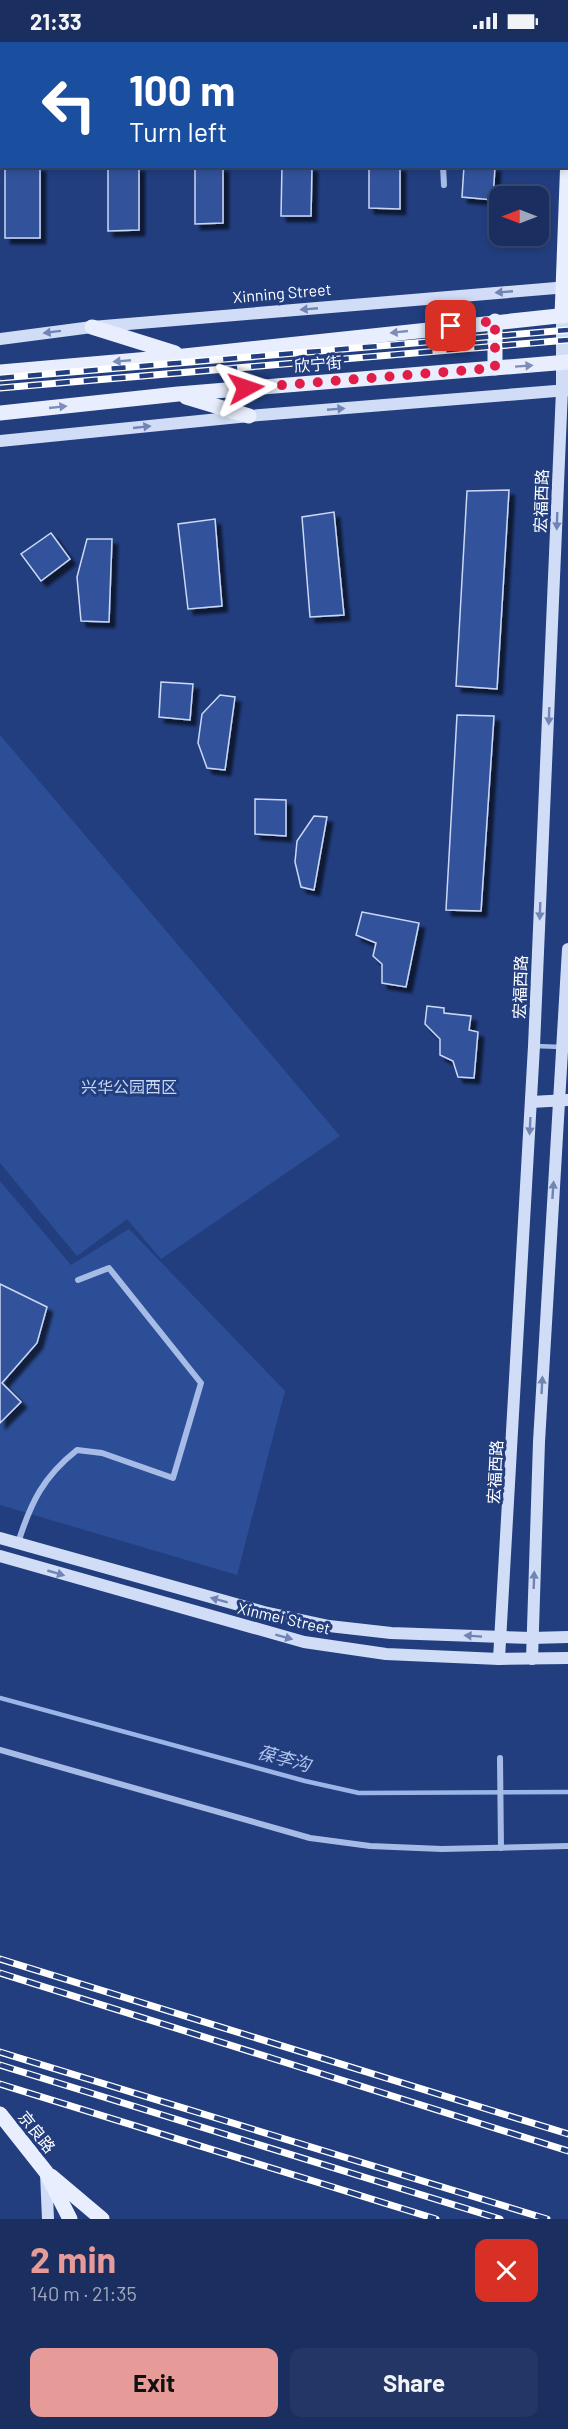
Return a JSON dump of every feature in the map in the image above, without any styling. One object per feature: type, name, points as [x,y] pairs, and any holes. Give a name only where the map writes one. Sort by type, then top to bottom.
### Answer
[{"type":"main road","points":[[565,315],[568,168]]},
{"type":"main road","name":"欣宁街","points":[[0,372],[184,356],[565,315]]},
{"type":"main road","points":[[495,321],[495,368]]},
{"type":"main road","points":[[92,327],[184,356]]},
{"type":"main road","name":"欣宁街","points":[[0,414],[178,394],[565,362]]},
{"type":"main road","points":[[178,394],[249,416]]},
{"type":"main road","name":"京良路","points":[[0,2114],[46,2172],[70,2219]]},
{"type":"main road","name":"京良路","points":[[46,2172],[102,2219]]},
{"type":"street","points":[[443,168],[444,185]]},
{"type":"street","name":"Xinning Street","points":[[0,339],[92,327],[565,287]]},
{"type":"street","name":"宏福西路","points":[[499,1659],[534,1046],[565,390],[565,315]]},
{"type":"street","points":[[0,441],[249,416],[565,390]]},
{"type":"street","points":[[532,1659],[540,1419],[564,1101],[568,949]]},
{"type":"street","points":[[531,1102],[564,1101]]},
{"type":"street","points":[[18,1544],[30,1506],[56,1466],[77,1450],[102,1453],[173,1478],[201,1383],[109,1268],[78,1280]]},
{"type":"street","name":"Xinmei Street","points":[[0,1538],[264,1612],[329,1626],[392,1633],[502,1638],[568,1637]]},
{"type":"street","name":"Xinmei Street","points":[[0,1556],[304,1642],[386,1654],[499,1659],[568,1658]]},
{"type":"street","points":[[0,1750],[310,1838],[370,1846],[442,1849],[568,1846]]},
{"type":"street","points":[[500,1760],[501,1848]]},
{"type":"street","points":[[46,2172],[48,2219]]},
{"type":"lane","points":[[534,1046],[566,1047]]},
{"type":"green space","name":"兴华公园西区","points":[[0,735],[340,1136],[161,1259],[127,1219],[77,1256],[0,1163]]},
{"type":"green space","points":[[0,1181],[71,1265],[129,1229],[285,1391],[237,1575],[0,1505]]},
{"type":"building","points":[[5,168],[40,168],[40,238],[5,238]]},
{"type":"building","points":[[108,168],[139,168],[139,230],[108,231]]},
{"type":"building","points":[[195,168],[223,168],[223,223],[195,224]]},
{"type":"building","points":[[282,168],[312,168],[311,216],[281,216]]},
{"type":"building","points":[[369,168],[400,168],[400,209],[369,208]]},
{"type":"building","points":[[464,168],[495,168],[494,186],[489,186],[489,200],[462,197]]},
{"type":"building","points":[[509,490],[497,689],[456,686],[467,491]]},
{"type":"building","points":[[334,512],[344,615],[310,617],[302,517]]},
{"type":"building","points":[[215,519],[222,606],[188,609],[178,524]]},
{"type":"building","points":[[51,533],[70,559],[41,581],[21,554]]},
{"type":"building","points":[[87,539],[112,539],[109,622],[81,621],[77,577]]},
{"type":"building","points":[[161,682],[193,684],[190,720],[159,717]]},
{"type":"building","points":[[220,695],[235,697],[225,770],[207,768],[198,743],[202,714]]},
{"type":"building","points":[[457,715],[494,716],[481,911],[446,910]]},
{"type":"building","points":[[255,799],[286,800],[286,836],[255,834]]},
{"type":"building","points":[[314,816],[327,817],[314,890],[301,887],[295,862],[297,841]]},
{"type":"building","points":[[362,912],[419,923],[406,987],[382,983],[382,964],[373,956],[376,943],[356,935]]},
{"type":"building","points":[[427,1006],[444,1008],[444,1013],[471,1016],[469,1030],[478,1032],[474,1078],[458,1077],[453,1061],[440,1055],[440,1039],[425,1024]]},
{"type":"building","points":[[0,1284],[47,1307],[37,1343],[2,1383],[21,1402],[0,1423]]},
{"type":"waterway","name":"葆李沟","points":[[0,1698],[305,1781],[359,1793],[568,1792]]},
{"type":"railway","points":[[0,378],[568,330]]},
{"type":"railway","points":[[0,388],[568,340]]},
{"type":"railway","points":[[0,1959],[568,2134]]},
{"type":"railway","points":[[0,1973],[568,2151]]},
{"type":"railway","points":[[0,2052],[547,2219]]},
{"type":"railway","points":[[0,2065],[500,2219]]},
{"type":"railway","points":[[0,2084],[436,2219]]},
{"type":"route","points":[[246,388],[495,368],[495,321],[451,326]]}]
